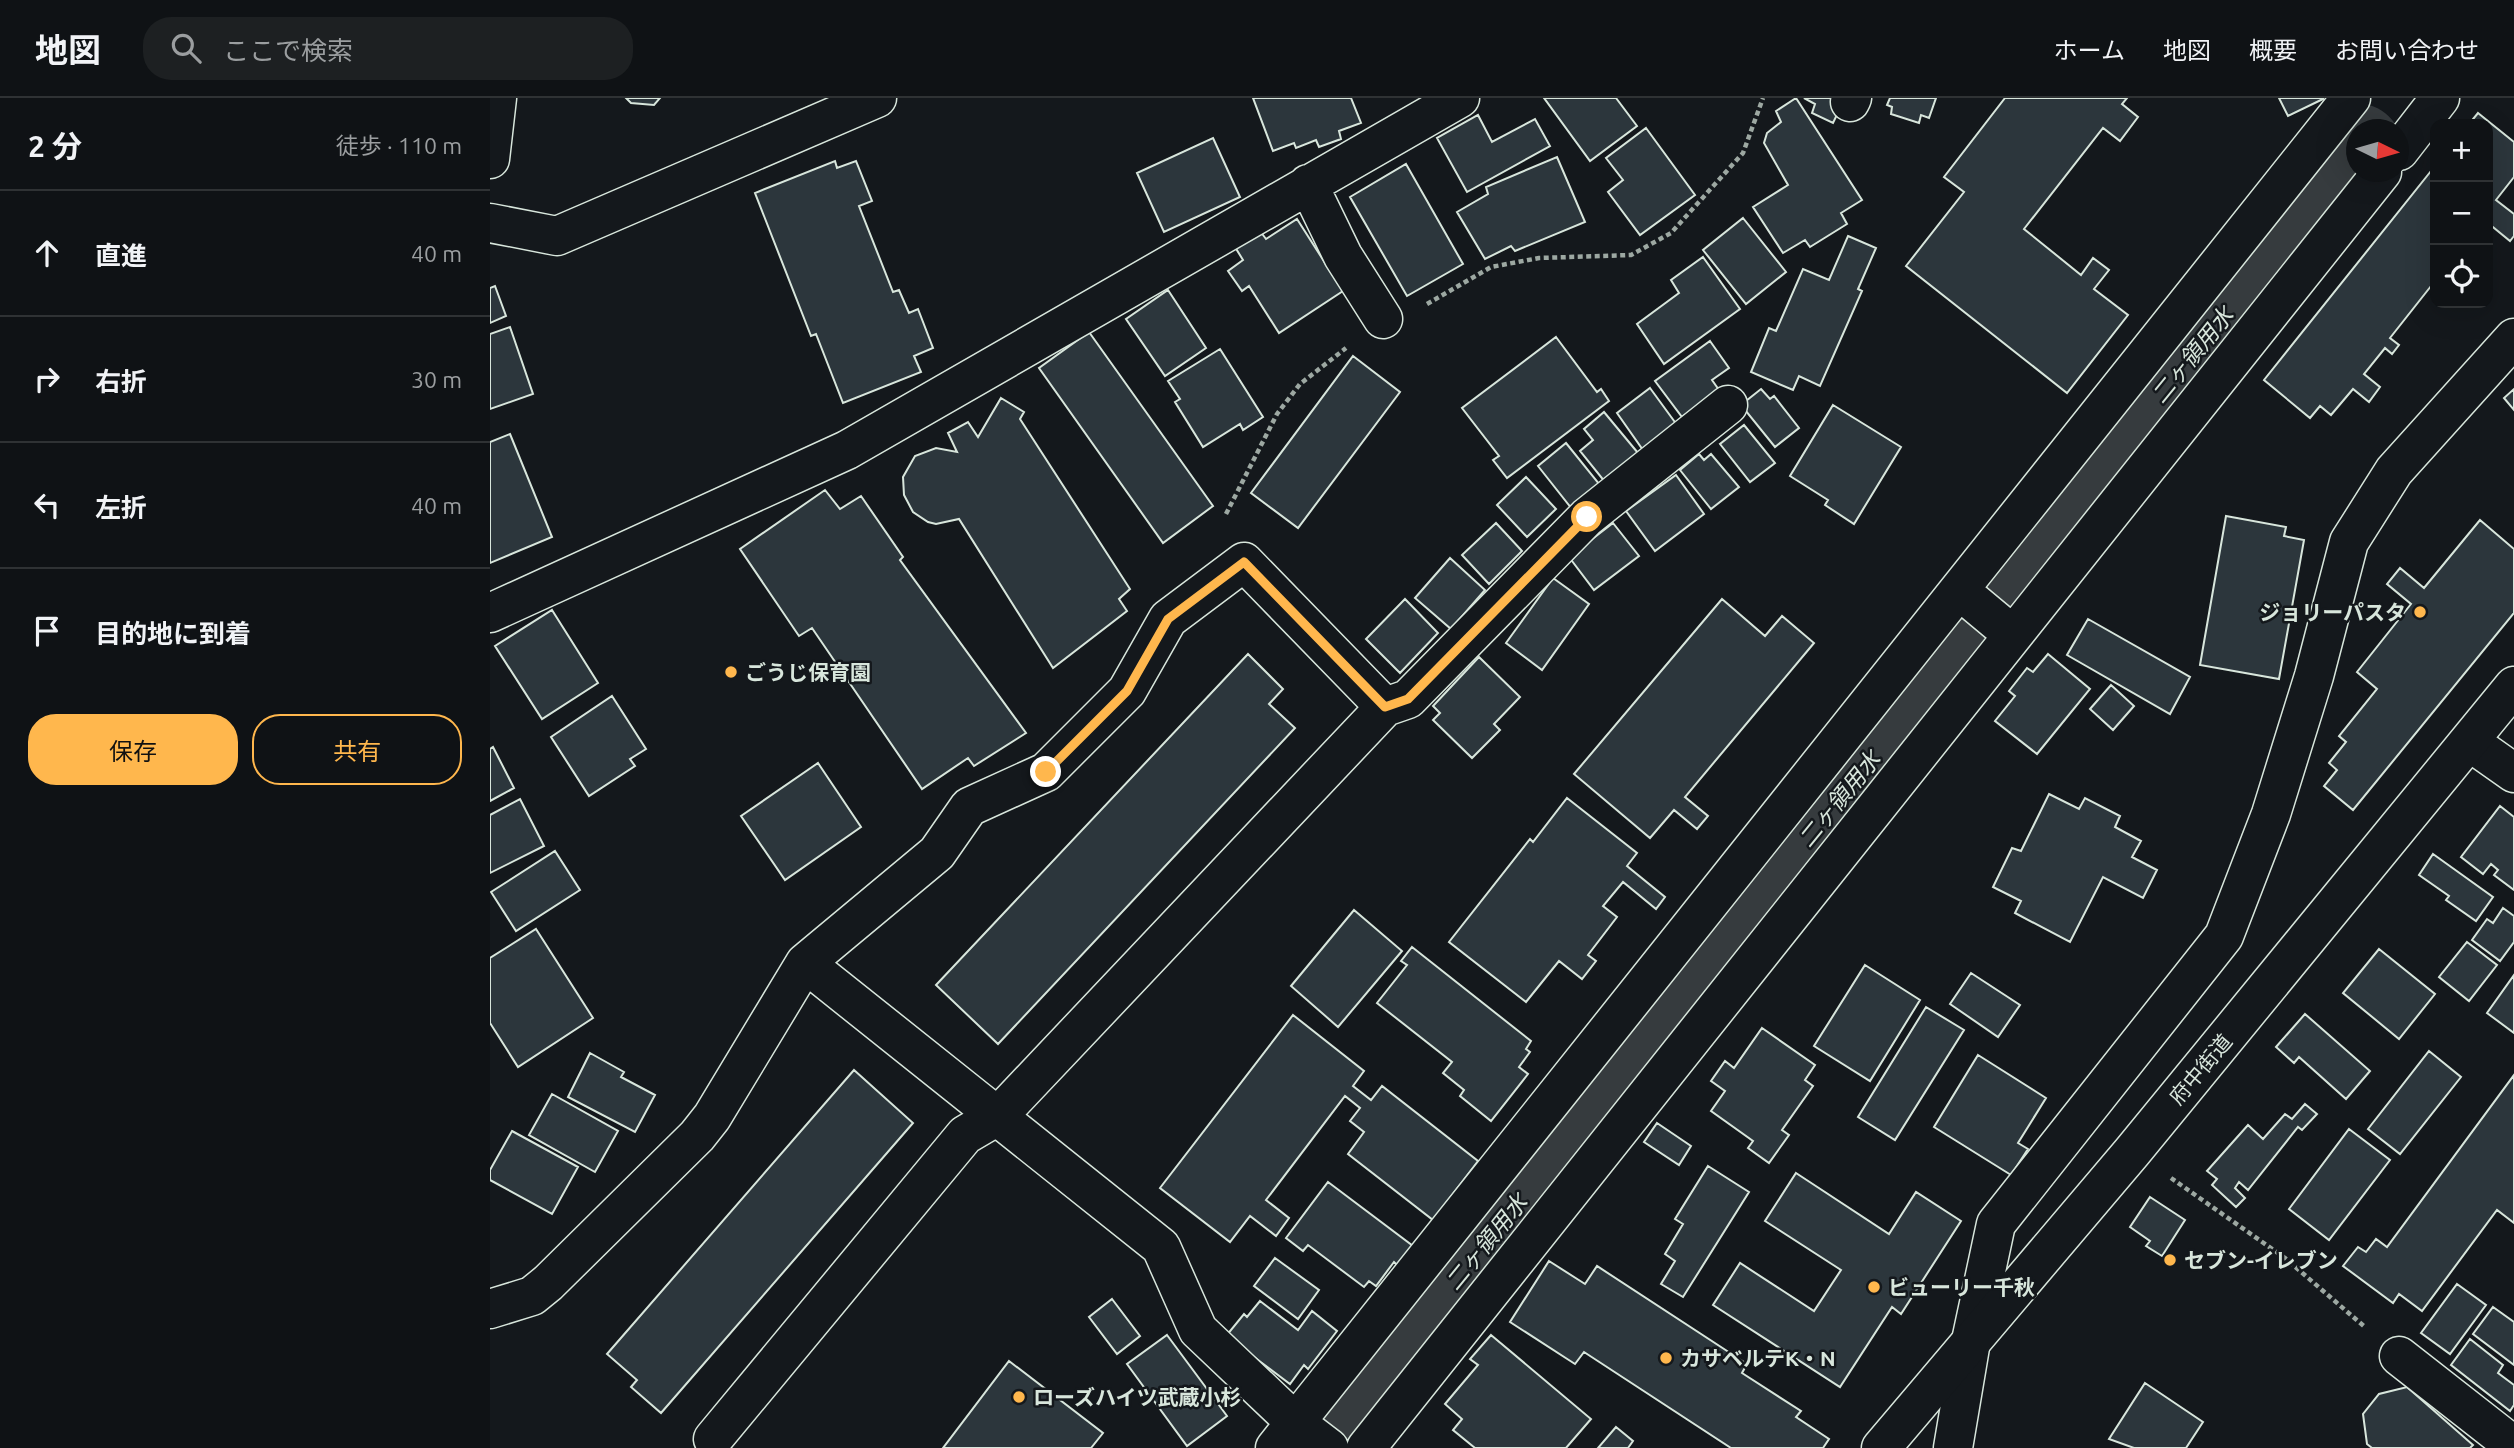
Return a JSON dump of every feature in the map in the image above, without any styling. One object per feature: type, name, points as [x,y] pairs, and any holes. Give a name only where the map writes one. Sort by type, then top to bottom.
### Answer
[{"type":"main road","points":[[490,159],[497,98]]},
{"type":"main road","points":[[490,223],[557,236],[877,98]]},
{"type":"main road","points":[[490,613],[847,450],[1460,98]]},
{"type":"main road","points":[[805,963],[999,1115],[1161,1247],[1198,1331],[1302,1438],[1959,590],[2351,98]]},
{"type":"main road","points":[[2409,138],[2440,98]]},
{"type":"main road","points":[[1366,1448],[2374,182]]},
{"type":"main road","points":[[1308,184],[1343,256],[1383,319]]},
{"type":"main road","points":[[1952,1448],[1996,1224],[2224,936],[2271,814],[2349,542],[2394,471],[2514,338]]},
{"type":"main road","points":[[713,1439],[965,1135],[999,1115],[1385,707],[1408,699],[1587,517],[1728,405]]},
{"type":"main road","points":[[490,1309],[532,1296],[548,1283],[697,1136],[712,1117],[805,963],[937,853],[969,807],[1046,772],[1127,691],[1168,619],[1244,562],[1385,707]]},
{"type":"main road","points":[[1959,590],[2013,635]]},
{"type":"main road","name":"府中街道","points":[[1881,1448],[2470,743],[2514,686]]},
{"type":"main road","points":[[2470,743],[2514,774]]},
{"type":"main road","points":[[2399,1356],[2514,1446]]},
{"type":"path","points":[[1226,514],[1277,414],[1300,384],[1383,319],[1429,303],[1491,267],[1539,258],[1631,255],[1671,233],[1743,153],[1763,98]]},
{"type":"path","points":[[2165,1174],[2285,1258],[2399,1356]]},
{"type":"building","points":[[626,98],[660,98],[654,105],[631,103]]},
{"type":"building","points":[[1253,98],[1351,98],[1361,123],[1339,131],[1341,139],[1319,147],[1316,140],[1296,148],[1294,143],[1273,151]]},
{"type":"building","points":[[1544,98],[1616,98],[1637,126],[1590,161]]},
{"type":"building","points":[[1796,98],[1862,200],[1841,213],[1847,224],[1810,247],[1805,240],[1783,253],[1753,207],[1788,185],[1764,143],[1767,133],[1781,122],[1776,111]]},
{"type":"building","points":[[1804,98],[1845,98],[1833,123],[1812,113],[1815,104]]},
{"type":"building","points":[[1890,98],[1936,98],[1929,118],[1921,115],[1919,123],[1891,114],[1892,107],[1887,105]]},
{"type":"building","points":[[2005,98],[2127,98],[2122,104],[2138,117],[2120,141],[2103,128],[2024,229],[2081,275],[2093,258],[2109,270],[2094,289],[2128,315],[2067,393],[1906,266],[1964,192],[1944,177]]},
{"type":"building","points":[[2279,98],[2323,98],[2323,99],[2288,116]]},
{"type":"building","points":[[2478,113],[2485,119],[2473,119]]},
{"type":"building","points":[[1478,115],[1492,142],[1535,119],[1550,146],[1467,192],[1437,138]]},
{"type":"building","points":[[2493,125],[2514,142],[2514,177],[2496,200],[2514,214],[2514,236],[2510,241],[2493,227]]},
{"type":"building","points":[[1646,128],[1695,195],[1640,235],[1608,192],[1623,180],[1606,158]]},
{"type":"building","points":[[1213,138],[1240,197],[1164,232],[1137,173]]},
{"type":"building","points":[[1557,157],[1585,222],[1515,251],[1511,246],[1485,259],[1457,212],[1488,194],[1486,187]]},
{"type":"building","points":[[835,161],[837,168],[856,161],[872,201],[859,206],[893,292],[899,290],[909,313],[918,309],[933,348],[914,356],[921,372],[843,403],[816,334],[811,336],[755,193]]},
{"type":"building","points":[[1406,164],[1463,264],[1407,296],[1350,197]]},
{"type":"building","points":[[2430,172],[2430,287],[2390,338],[2399,345],[2392,354],[2385,348],[2364,374],[2380,387],[2369,402],[2353,389],[2331,415],[2320,406],[2310,418],[2264,380]]},
{"type":"building","points":[[1743,218],[1786,272],[1746,304],[1703,250]]},
{"type":"building","points":[[1297,219],[1343,291],[1279,333],[1249,286],[1242,291],[1228,271],[1243,260],[1235,247],[1260,231],[1266,239]]},
{"type":"building","points":[[1848,236],[1876,248],[1858,289],[1862,291],[1820,386],[1799,376],[1793,390],[1751,372],[1769,328],[1776,331],[1803,269],[1829,280]]},
{"type":"building","points":[[1703,257],[1740,309],[1664,364],[1637,324],[1679,293],[1671,280]]},
{"type":"building","points":[[495,286],[506,316],[490,323],[490,288]]},
{"type":"building","points":[[1168,290],[1206,348],[1165,376],[1126,319]]},
{"type":"building","points":[[510,327],[533,394],[490,409],[490,334]]},
{"type":"building","points":[[1089,332],[1213,506],[1163,543],[1039,368]]},
{"type":"building","points":[[1556,337],[1597,392],[1601,389],[1609,401],[1507,478],[1493,460],[1499,456],[1462,408]]},
{"type":"building","points":[[1710,341],[1729,368],[1712,380],[1719,390],[1682,417],[1655,381]]},
{"type":"building","points":[[1220,349],[1263,417],[1243,430],[1240,424],[1203,447],[1175,402],[1180,399],[1168,381]]},
{"type":"building","points":[[1353,356],[1400,392],[1298,528],[1251,493]]},
{"type":"building","points":[[1650,388],[1677,425],[1643,450],[1617,413]]},
{"type":"building","points":[[1761,389],[1770,399],[1774,396],[1799,428],[1775,447],[1741,405]]},
{"type":"building","points":[[2514,389],[2514,410],[2504,398]]},
{"type":"building","points":[[1001,398],[1024,412],[1020,419],[1130,589],[1119,599],[1127,611],[1053,668],[959,519],[936,524],[928,522],[913,512],[904,495],[903,477],[915,456],[936,448],[957,452],[948,433],[968,422],[978,437]]},
{"type":"building","points":[[1833,405],[1901,447],[1854,524],[1825,505],[1828,500],[1790,476]]},
{"type":"building","points":[[1604,412],[1638,453],[1605,482],[1580,451],[1593,440],[1584,429]]},
{"type":"building","points":[[1744,425],[1775,463],[1750,482],[1720,444]]},
{"type":"building","points":[[510,434],[552,537],[490,563],[490,442]]},
{"type":"building","points":[[1566,443],[1600,485],[1572,509],[1538,466]]},
{"type":"building","points":[[1699,454],[1704,460],[1711,454],[1739,487],[1711,509],[1680,470]]},
{"type":"building","points":[[1676,475],[1704,514],[1655,551],[1626,511]]},
{"type":"building","points":[[1526,477],[1556,509],[1527,537],[1497,505]]},
{"type":"building","points":[[825,490],[840,509],[861,496],[903,557],[900,560],[1026,733],[974,766],[968,758],[922,789],[812,628],[799,636],[740,549]]},
{"type":"building","points":[[2226,516],[2286,527],[2284,536],[2304,540],[2279,679],[2200,665]]},
{"type":"building","points":[[2480,520],[2514,549],[2514,613],[2353,810],[2324,786],[2337,770],[2329,763],[2346,742],[2339,736],[2377,689],[2357,672],[2411,604],[2387,584],[2400,568],[2424,588]]},
{"type":"building","points":[[1496,523],[1522,551],[1489,584],[1462,555]]},
{"type":"building","points":[[1613,523],[1639,556],[1594,590],[1569,557]]},
{"type":"building","points":[[1450,558],[1485,590],[1451,629],[1415,598]]},
{"type":"building","points":[[1553,578],[1589,604],[1542,670],[1506,643]]},
{"type":"building","points":[[1405,599],[1438,633],[1400,673],[1366,639]]},
{"type":"building","points":[[1722,599],[1765,636],[1782,616],[1814,643],[1685,797],[1708,816],[1697,829],[1674,810],[1650,838],[1574,774]]},
{"type":"building","points":[[552,610],[598,683],[542,719],[495,646]]},
{"type":"building","points":[[2088,619],[2190,677],[2170,714],[2067,655]]},
{"type":"building","points":[[1248,654],[1283,689],[1269,704],[1295,728],[998,1044],[936,985]]},
{"type":"building","points":[[2048,654],[2090,689],[2037,754],[1995,721],[2015,696],[2009,691],[2027,668],[2033,672]]},
{"type":"building","points":[[1479,657],[1520,697],[1494,724],[1500,730],[1472,758],[1433,720],[1440,713],[1433,706]]},
{"type":"building","points":[[2111,685],[2134,706],[2113,730],[2090,709]]},
{"type":"building","points":[[612,696],[646,749],[630,759],[635,766],[589,796],[551,737]]},
{"type":"building","points":[[493,747],[514,788],[490,801],[490,749]]},
{"type":"building","points":[[818,763],[861,827],[785,880],[741,816]]},
{"type":"building","points":[[2049,794],[2079,809],[2085,798],[2120,816],[2115,827],[2141,841],[2132,857],[2157,870],[2143,898],[2103,877],[2070,942],[2015,913],[2021,901],[1993,887],[2012,848],[2021,851]]},
{"type":"building","points":[[1567,798],[1637,853],[1627,866],[1665,897],[1656,909],[1623,882],[1603,906],[1617,917],[1588,955],[1596,961],[1582,979],[1559,961],[1526,1002],[1449,942],[1530,839],[1533,842]]},
{"type":"building","points":[[520,799],[544,846],[490,873],[490,815]]},
{"type":"building","points":[[2500,806],[2514,817],[2514,890],[2494,875],[2498,870],[2491,864],[2483,874],[2461,857]]},
{"type":"building","points":[[555,851],[580,890],[516,931],[491,892]]},
{"type":"building","points":[[2433,854],[2493,897],[2476,921],[2446,900],[2449,896],[2419,875]]},
{"type":"building","points":[[2503,908],[2514,916],[2514,942],[2500,961],[2472,940],[2487,919],[2493,923]]},
{"type":"building","points":[[1354,910],[1402,951],[1338,1027],[1291,986]]},
{"type":"building","points":[[536,929],[593,1018],[518,1067],[490,1023],[490,958]]},
{"type":"building","points":[[2467,942],[2497,965],[2469,1001],[2439,977]]},
{"type":"building","points":[[1412,947],[1531,1041],[1526,1049],[1530,1052],[1519,1067],[1528,1074],[1491,1121],[1460,1096],[1464,1090],[1443,1073],[1452,1062],[1377,1003],[1407,965],[1401,961]]},
{"type":"building","points":[[2379,949],[2435,994],[2399,1039],[2343,993]]},
{"type":"building","points":[[1865,965],[1920,1000],[1870,1081],[1814,1046]]},
{"type":"building","points":[[1971,973],[2020,1005],[1998,1037],[1950,1004]]},
{"type":"building","points":[[2514,975],[2514,1033],[2487,1013]]},
{"type":"building","points":[[1926,1007],[1964,1030],[1895,1140],[1858,1117]]},
{"type":"building","points":[[2305,1014],[2370,1071],[2346,1099],[2299,1057],[2294,1063],[2276,1047]]},
{"type":"building","points":[[1293,1015],[1364,1071],[1353,1086],[1371,1100],[1382,1086],[1478,1161],[1433,1220],[1348,1154],[1364,1132],[1350,1121],[1360,1108],[1345,1096],[1266,1200],[1289,1218],[1276,1236],[1250,1216],[1230,1242],[1160,1188]]},
{"type":"building","points":[[1762,1028],[1815,1065],[1805,1080],[1813,1086],[1782,1130],[1789,1135],[1769,1163],[1748,1148],[1753,1141],[1711,1111],[1725,1091],[1711,1081],[1725,1061],[1734,1068]]},
{"type":"building","points":[[2429,1051],[2461,1077],[2400,1154],[2368,1129]]},
{"type":"building","points":[[590,1053],[624,1072],[621,1077],[655,1095],[635,1132],[568,1097]]},
{"type":"building","points":[[1978,1055],[2046,1098],[2018,1143],[2028,1149],[2011,1175],[1934,1127]]},
{"type":"building","points":[[854,1070],[913,1123],[661,1413],[631,1387],[637,1380],[607,1354]]},
{"type":"building","points":[[2514,1075],[2514,1223],[2497,1210],[2422,1311],[2399,1294],[2393,1303],[2343,1266],[2358,1247],[2366,1252],[2376,1239],[2387,1247]]},
{"type":"building","points":[[552,1094],[618,1131],[595,1172],[529,1135]]},
{"type":"building","points":[[2305,1104],[2317,1114],[2302,1130],[2298,1127],[2248,1190],[2239,1182],[2235,1188],[2245,1198],[2236,1207],[2212,1185],[2217,1179],[2207,1171],[2248,1125],[2263,1139],[2285,1114],[2292,1119]]},
{"type":"building","points":[[1657,1123],[1691,1146],[1679,1165],[1644,1142]]},
{"type":"building","points":[[2349,1129],[2390,1160],[2329,1240],[2289,1209]]},
{"type":"building","points":[[512,1131],[578,1167],[552,1214],[490,1180],[490,1170]]},
{"type":"building","points":[[1708,1166],[1749,1192],[1683,1297],[1661,1284],[1675,1261],[1665,1254],[1683,1224],[1675,1219]]},
{"type":"building","name":"ビューリー千秋","points":[[1796,1173],[1889,1234],[1916,1192],[1961,1221],[1901,1314],[1892,1307],[1840,1387],[1713,1305],[1740,1263],[1814,1311],[1841,1270],[1765,1221]]},
{"type":"building","points":[[1328,1182],[1413,1246],[1398,1266],[1394,1262],[1376,1286],[1369,1281],[1364,1287],[1308,1245],[1303,1251],[1286,1238]]},
{"type":"building","points":[[2150,1197],[2185,1220],[2162,1256],[2146,1246],[2150,1241],[2130,1227]]},
{"type":"building","points":[[1275,1258],[1319,1290],[1298,1319],[1254,1286]]},
{"type":"building","name":"カサベルテK・N","points":[[1549,1261],[1585,1284],[1597,1266],[1747,1364],[1742,1373],[1801,1411],[1796,1417],[1829,1439],[1823,1448],[1731,1448],[1584,1352],[1575,1364],[1510,1322]]},
{"type":"building","points":[[2457,1284],[2486,1305],[2450,1354],[2421,1333]]},
{"type":"building","points":[[1112,1299],[1140,1336],[1117,1354],[1089,1317]]},
{"type":"building","points":[[1260,1301],[1298,1330],[1312,1311],[1337,1331],[1308,1369],[1304,1365],[1290,1384],[1226,1336],[1244,1314],[1247,1317]]},
{"type":"building","points":[[2493,1307],[2514,1322],[2514,1365],[2473,1334]]},
{"type":"building","points":[[1167,1335],[1227,1416],[1187,1446],[1127,1364]]},
{"type":"building","points":[[1491,1335],[1591,1419],[1566,1448],[1475,1448],[1453,1430],[1462,1419],[1445,1404],[1478,1365],[1470,1359]]},
{"type":"building","points":[[2470,1339],[2503,1365],[2498,1373],[2514,1385],[2514,1405],[2510,1411],[2451,1365]]},
{"type":"building","name":"ローズハイツ武蔵小杉","points":[[1009,1361],[1103,1433],[1091,1448],[943,1448]]},
{"type":"building","points":[[2145,1383],[2203,1422],[2186,1448],[2134,1448],[2109,1439]]},
{"type":"building","points":[[2407,1387],[2473,1445],[2470,1448],[2372,1448],[2367,1444],[2363,1414],[2379,1394]]},
{"type":"building","points":[[1616,1427],[1633,1441],[1628,1448],[1598,1448]]},
{"type":"waterway","name":"二ヶ領用水","points":[[1321,1448],[2059,518],[2346,163]]},
{"type":"place","name":"ジョリーパスタ","points":[[2420,612]]},
{"type":"place","name":"ごうじ保育園","points":[[731,672]]},
{"type":"place","name":"セブン-イレブン","points":[[2170,1260]]},
{"type":"place","name":"ビューリー千秋","points":[[1874,1287]]},
{"type":"place","name":"カサベルテK・N","points":[[1666,1358]]},
{"type":"place","name":"ローズハイツ武蔵小杉","points":[[1019,1397]]},
{"type":"route","points":[[1046,772],[1127,691],[1168,619],[1244,562],[1385,707],[1408,699],[1587,517]]}]
